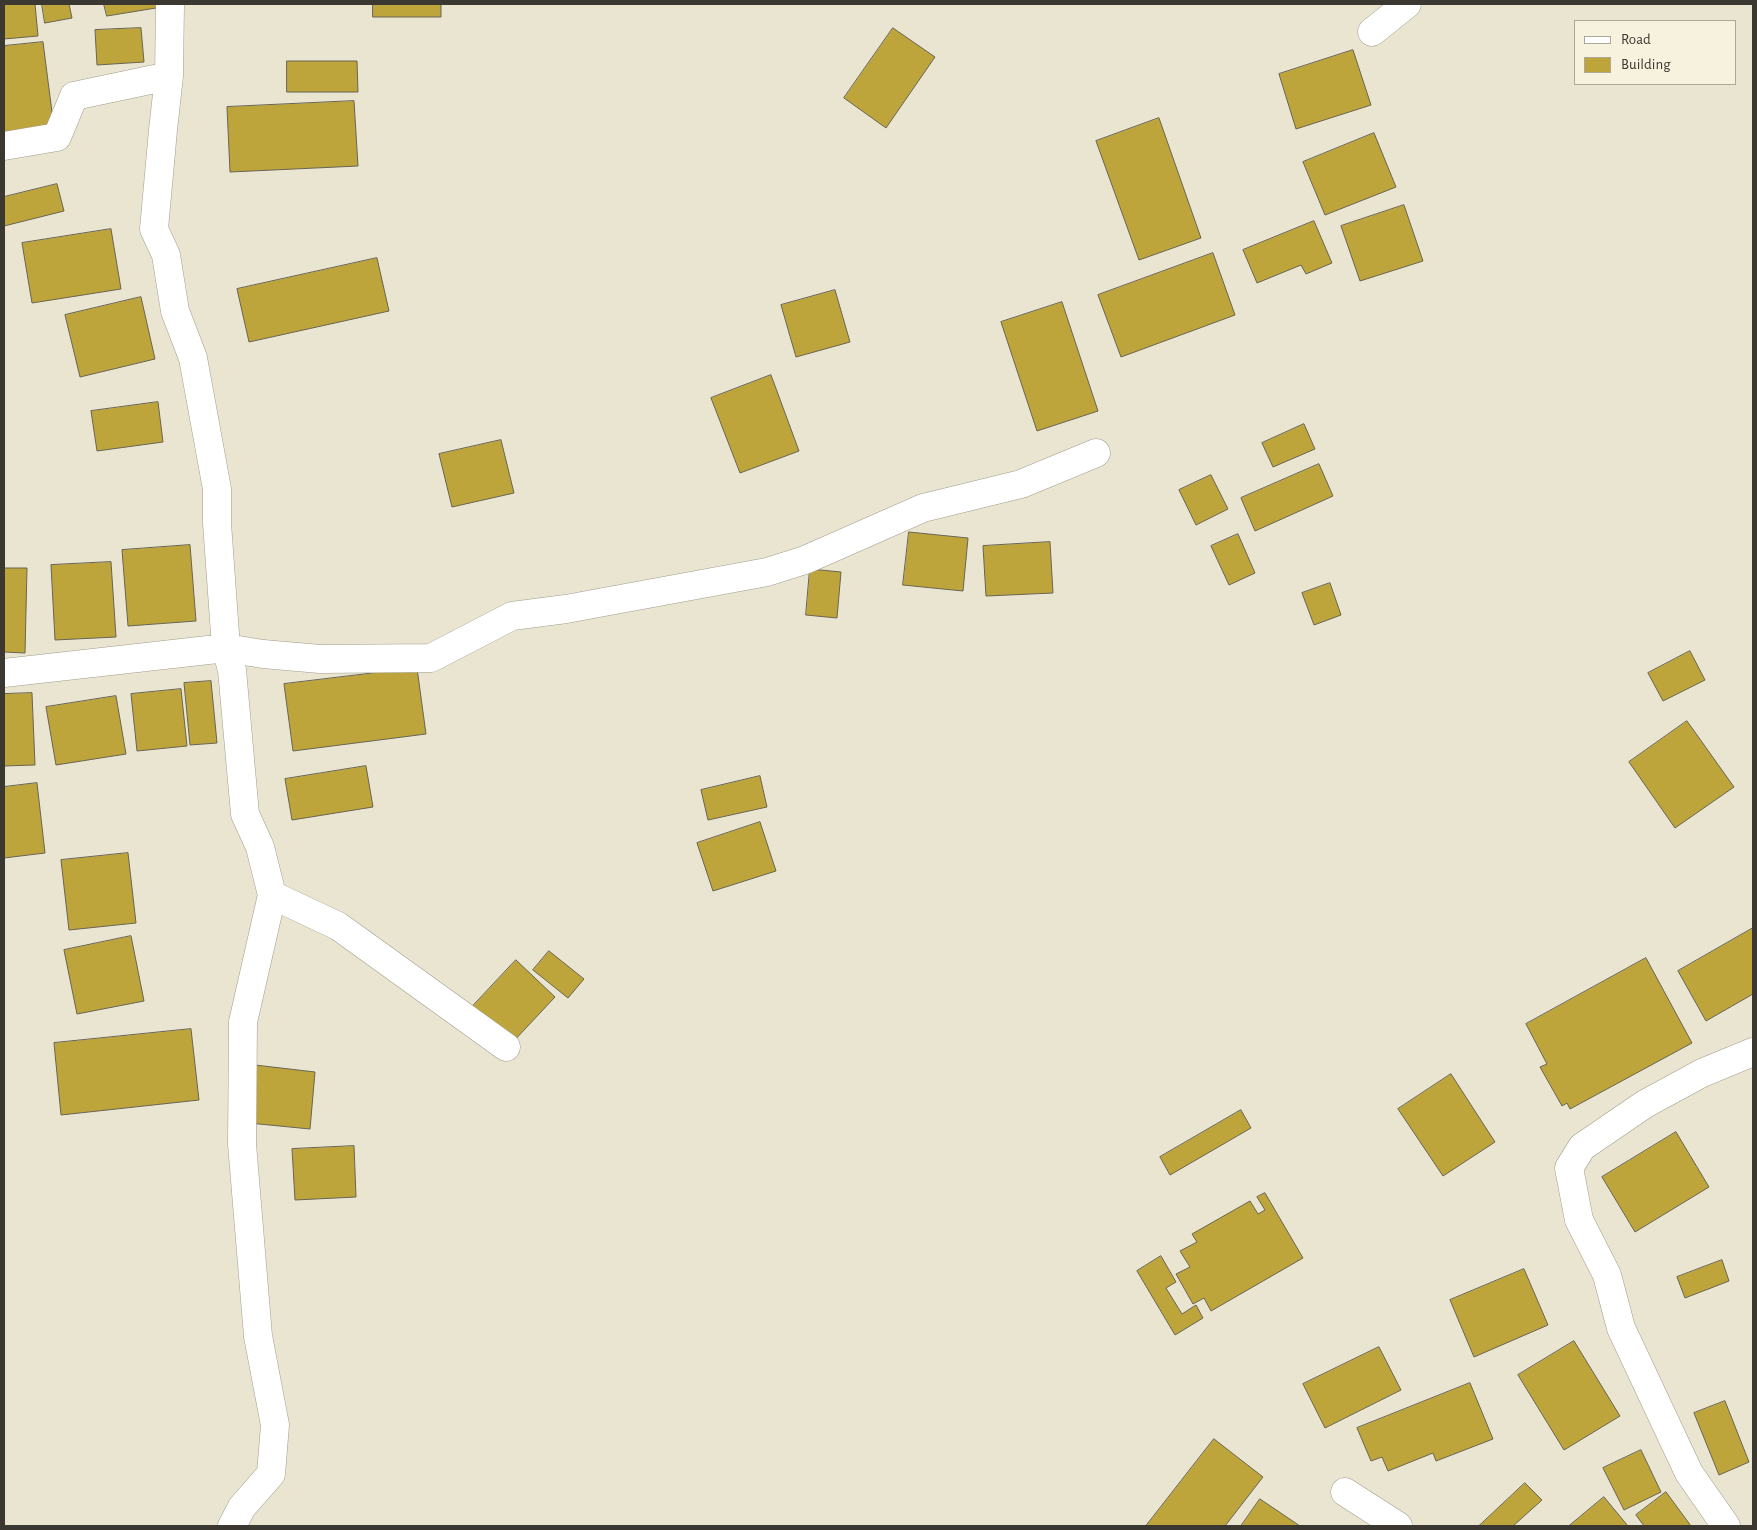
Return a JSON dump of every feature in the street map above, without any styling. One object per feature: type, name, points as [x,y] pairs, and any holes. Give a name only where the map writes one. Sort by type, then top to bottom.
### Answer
[{"type":"street","points":[[170,4],[169,76],[162,130],[154,229],[166,254],[175,311],[193,358],[217,489],[217,523],[226,648],[232,670],[245,814],[260,847],[272,895],[244,1022],[242,1144],[258,1336],[275,1425],[271,1474],[242,1507],[232,1526]]},
{"type":"street","points":[[1372,32],[1407,4]]},
{"type":"street","points":[[4,146],[57,137],[74,96],[169,76]]},
{"type":"street","points":[[4,673],[226,648],[263,654],[320,659],[431,658],[512,616],[575,607],[768,572],[805,560],[923,508],[1021,484],[1096,453]]},
{"type":"street","points":[[272,895],[338,926],[506,1047]]},
{"type":"street","points":[[1726,1526],[1689,1472],[1621,1328],[1606,1275],[1579,1220],[1569,1168],[1582,1147],[1645,1104],[1702,1073],[1753,1052]]},
{"type":"street","points":[[1345,1492],[1398,1526]]},
{"type":"building","points":[[4,4],[35,4],[38,36],[4,39]]},
{"type":"building","points":[[42,4],[69,4],[72,18],[45,23]]},
{"type":"building","points":[[104,4],[161,4],[162,7],[107,16]]},
{"type":"building","points":[[373,4],[441,4],[441,17],[373,17]]},
{"type":"building","points":[[141,28],[144,62],[97,65],[95,30]]},
{"type":"building","points":[[893,28],[935,57],[886,128],[844,98]]},
{"type":"building","points":[[43,42],[54,128],[4,134],[4,46]]},
{"type":"building","points":[[1353,50],[1371,105],[1296,129],[1279,74]]},
{"type":"building","points":[[287,61],[357,61],[358,92],[287,92]]},
{"type":"building","points":[[354,101],[358,166],[230,172],[227,107]]},
{"type":"building","points":[[1159,118],[1201,238],[1139,260],[1096,141]]},
{"type":"building","points":[[1374,133],[1396,187],[1325,215],[1303,162]]},
{"type":"building","points":[[57,184],[64,211],[4,226],[4,197]]},
{"type":"building","points":[[1404,205],[1423,261],[1360,281],[1341,226]]},
{"type":"building","points":[[1314,221],[1332,263],[1306,274],[1301,265],[1257,283],[1243,250]]},
{"type":"building","points":[[111,229],[121,289],[32,303],[22,243]]},
{"type":"building","points":[[1213,253],[1235,315],[1121,357],[1098,295]]},
{"type":"building","points":[[377,258],[389,311],[249,342],[237,289]]},
{"type":"building","points":[[835,290],[850,342],[796,357],[781,305]]},
{"type":"building","points":[[141,297],[155,359],[80,377],[65,315]]},
{"type":"building","points":[[1062,302],[1098,411],[1037,431],[1001,322]]},
{"type":"building","points":[[771,375],[799,451],[740,473],[711,398]]},
{"type":"building","points":[[158,402],[163,442],[97,451],[91,411]]},
{"type":"building","points":[[1304,424],[1315,449],[1273,467],[1262,443]]},
{"type":"building","points":[[501,440],[514,493],[452,507],[439,454]]},
{"type":"building","points":[[1319,464],[1333,496],[1255,531],[1241,498]]},
{"type":"building","points":[[1211,475],[1228,509],[1196,525],[1179,490]]},
{"type":"building","points":[[909,532],[968,538],[963,591],[903,585]]},
{"type":"building","points":[[1238,534],[1255,573],[1229,585],[1211,546]]},
{"type":"building","points":[[1050,542],[1053,593],[986,596],[983,546]]},
{"type":"building","points":[[190,545],[196,621],[128,626],[122,550]]},
{"type":"building","points":[[111,562],[116,637],[55,640],[51,565]]},
{"type":"building","points":[[4,568],[27,568],[25,653],[4,652]]},
{"type":"building","points":[[810,569],[841,572],[837,618],[806,615]]},
{"type":"building","points":[[1330,583],[1341,615],[1314,625],[1302,593]]},
{"type":"building","points":[[1690,651],[1705,680],[1663,701],[1648,673]]},
{"type":"building","points":[[417,668],[426,734],[293,751],[284,684]]},
{"type":"building","points":[[211,681],[217,743],[190,745],[184,683]]},
{"type":"building","points":[[181,689],[187,746],[137,751],[131,694]]},
{"type":"building","points":[[32,693],[35,765],[4,766],[4,694]]},
{"type":"building","points":[[116,696],[126,754],[56,765],[46,707]]},
{"type":"building","points":[[1687,721],[1734,787],[1675,828],[1629,762]]},
{"type":"building","points":[[366,766],[373,807],[292,820],[285,779]]},
{"type":"building","points":[[760,776],[767,807],[708,820],[701,790]]},
{"type":"building","points":[[37,783],[45,853],[4,858],[4,787]]},
{"type":"building","points":[[760,822],[776,871],[713,891],[697,843]]},
{"type":"building","points":[[128,853],[136,923],[69,930],[61,860]]},
{"type":"building","points":[[1753,928],[1753,994],[1706,1021],[1678,971]]},
{"type":"building","points":[[131,936],[144,1001],[77,1014],[64,950]]},
{"type":"building","points":[[549,951],[584,979],[568,998],[533,970]]},
{"type":"building","points":[[1646,958],[1692,1043],[1570,1109],[1567,1103],[1562,1106],[1540,1067],[1547,1064],[1526,1024]]},
{"type":"building","points":[[516,960],[555,997],[511,1044],[472,1007]]},
{"type":"building","points":[[191,1029],[199,1100],[61,1115],[54,1043]]},
{"type":"building","points":[[255,1065],[315,1072],[310,1129],[249,1123]]},
{"type":"building","points":[[1451,1074],[1495,1142],[1443,1176],[1398,1109]]},
{"type":"building","points":[[1241,1110],[1251,1128],[1170,1175],[1160,1157]]},
{"type":"building","points":[[1676,1132],[1709,1187],[1635,1232],[1602,1177]]},
{"type":"building","points":[[354,1146],[356,1197],[295,1200],[292,1149]]},
{"type":"building","points":[[1265,1193],[1303,1258],[1211,1311],[1204,1298],[1193,1304],[1176,1274],[1190,1267],[1180,1251],[1197,1242],[1192,1234],[1250,1201],[1258,1214],[1265,1210],[1257,1197]]},
{"type":"building","points":[[1161,1256],[1176,1282],[1166,1288],[1182,1314],[1196,1305],[1203,1318],[1175,1335],[1137,1271]]},
{"type":"building","points":[[1722,1260],[1729,1281],[1685,1298],[1677,1277]]},
{"type":"building","points":[[1524,1269],[1548,1325],[1474,1357],[1450,1300]]},
{"type":"building","points":[[1574,1341],[1620,1416],[1564,1450],[1518,1375]]},
{"type":"building","points":[[1379,1347],[1401,1390],[1325,1428],[1303,1384]]},
{"type":"building","points":[[1470,1383],[1493,1439],[1436,1461],[1433,1453],[1388,1471],[1382,1457],[1371,1461],[1357,1428]]},
{"type":"building","points":[[1725,1401],[1749,1462],[1719,1475],[1694,1413]]},
{"type":"building","points":[[1214,1439],[1263,1477],[1225,1526],[1146,1526]]},
{"type":"building","points":[[1641,1450],[1661,1492],[1624,1510],[1603,1468]]},
{"type":"building","points":[[1525,1483],[1542,1500],[1513,1526],[1479,1526]]},
{"type":"building","points":[[1666,1492],[1691,1526],[1644,1526],[1636,1515]]},
{"type":"building","points":[[1604,1497],[1628,1526],[1569,1526]]},
{"type":"building","points":[[1260,1499],[1300,1526],[1241,1526]]}]
